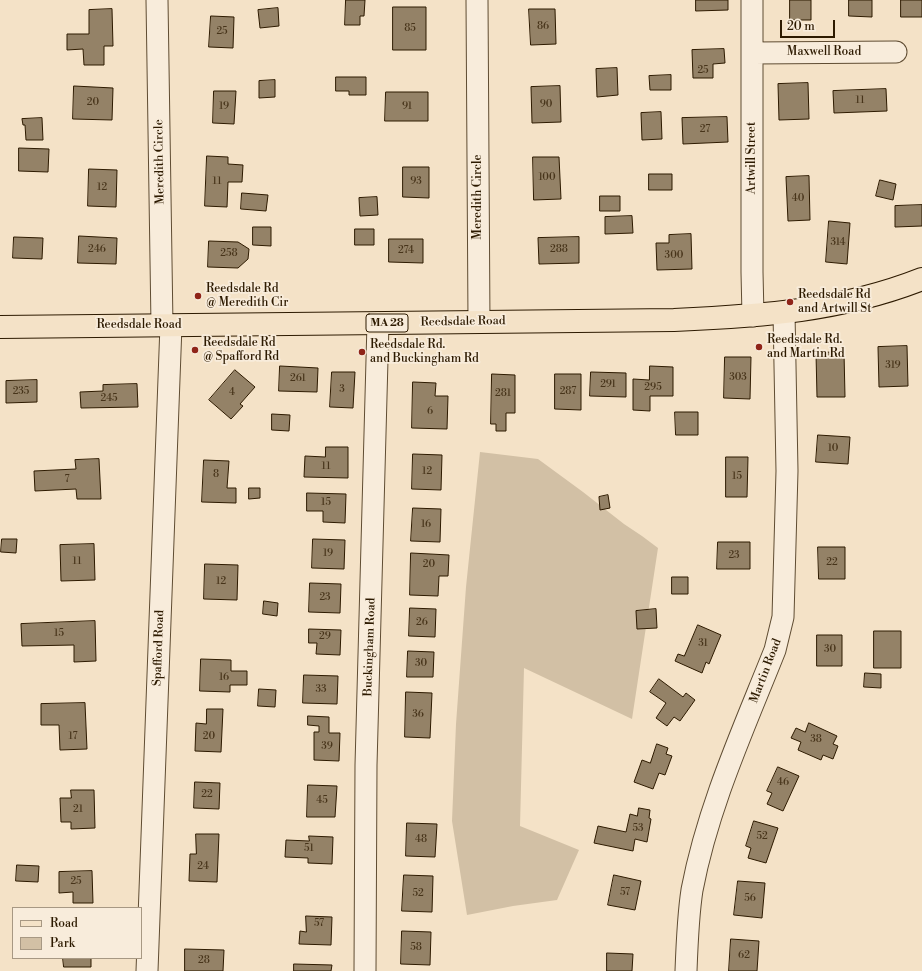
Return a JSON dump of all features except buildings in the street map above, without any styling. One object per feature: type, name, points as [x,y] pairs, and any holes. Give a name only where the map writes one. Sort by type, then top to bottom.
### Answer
[{"type":"main road","name":"Reedsdale Road","points":[[0,326],[674,320],[753,316],[784,313],[845,303],[894,289],[922,279]]},
{"type":"street","name":"Meredith Circle","points":[[157,0],[166,325]]},
{"type":"street","name":"Meredith Circle","points":[[477,0],[479,322]]},
{"type":"street","name":"Artwill Street","points":[[752,0],[753,316]]},
{"type":"street","name":"Maxwell Road","points":[[753,53],[896,52]]},
{"type":"street","name":"Martin Road","points":[[686,971],[691,896],[708,823],[717,794],[775,650],[783,617],[787,471],[784,313]]},
{"type":"street","name":"Buckingham Road","points":[[365,971],[366,765],[378,323]]},
{"type":"street","name":"Spafford Road","points":[[146,971],[166,325]]},
{"type":"green space","points":[[480,452],[538,459],[658,548],[632,719],[524,668],[520,826],[579,850],[557,900],[513,906],[467,915],[452,821],[456,724],[466,587]]},
{"type":"place","name":"Reedsdale Rd @ Meredith Cir","points":[[198,296]]},
{"type":"place","name":"Reedsdale Rd and Artwill St","points":[[790,302]]},
{"type":"place","name":"Reedsdale Rd. and Martin Rd","points":[[759,347]]},
{"type":"place","name":"Reedsdale Rd @ Spafford Rd","points":[[195,350]]},
{"type":"place","name":"Reedsdale Rd. and Buckingham Rd","points":[[362,352]]}]
